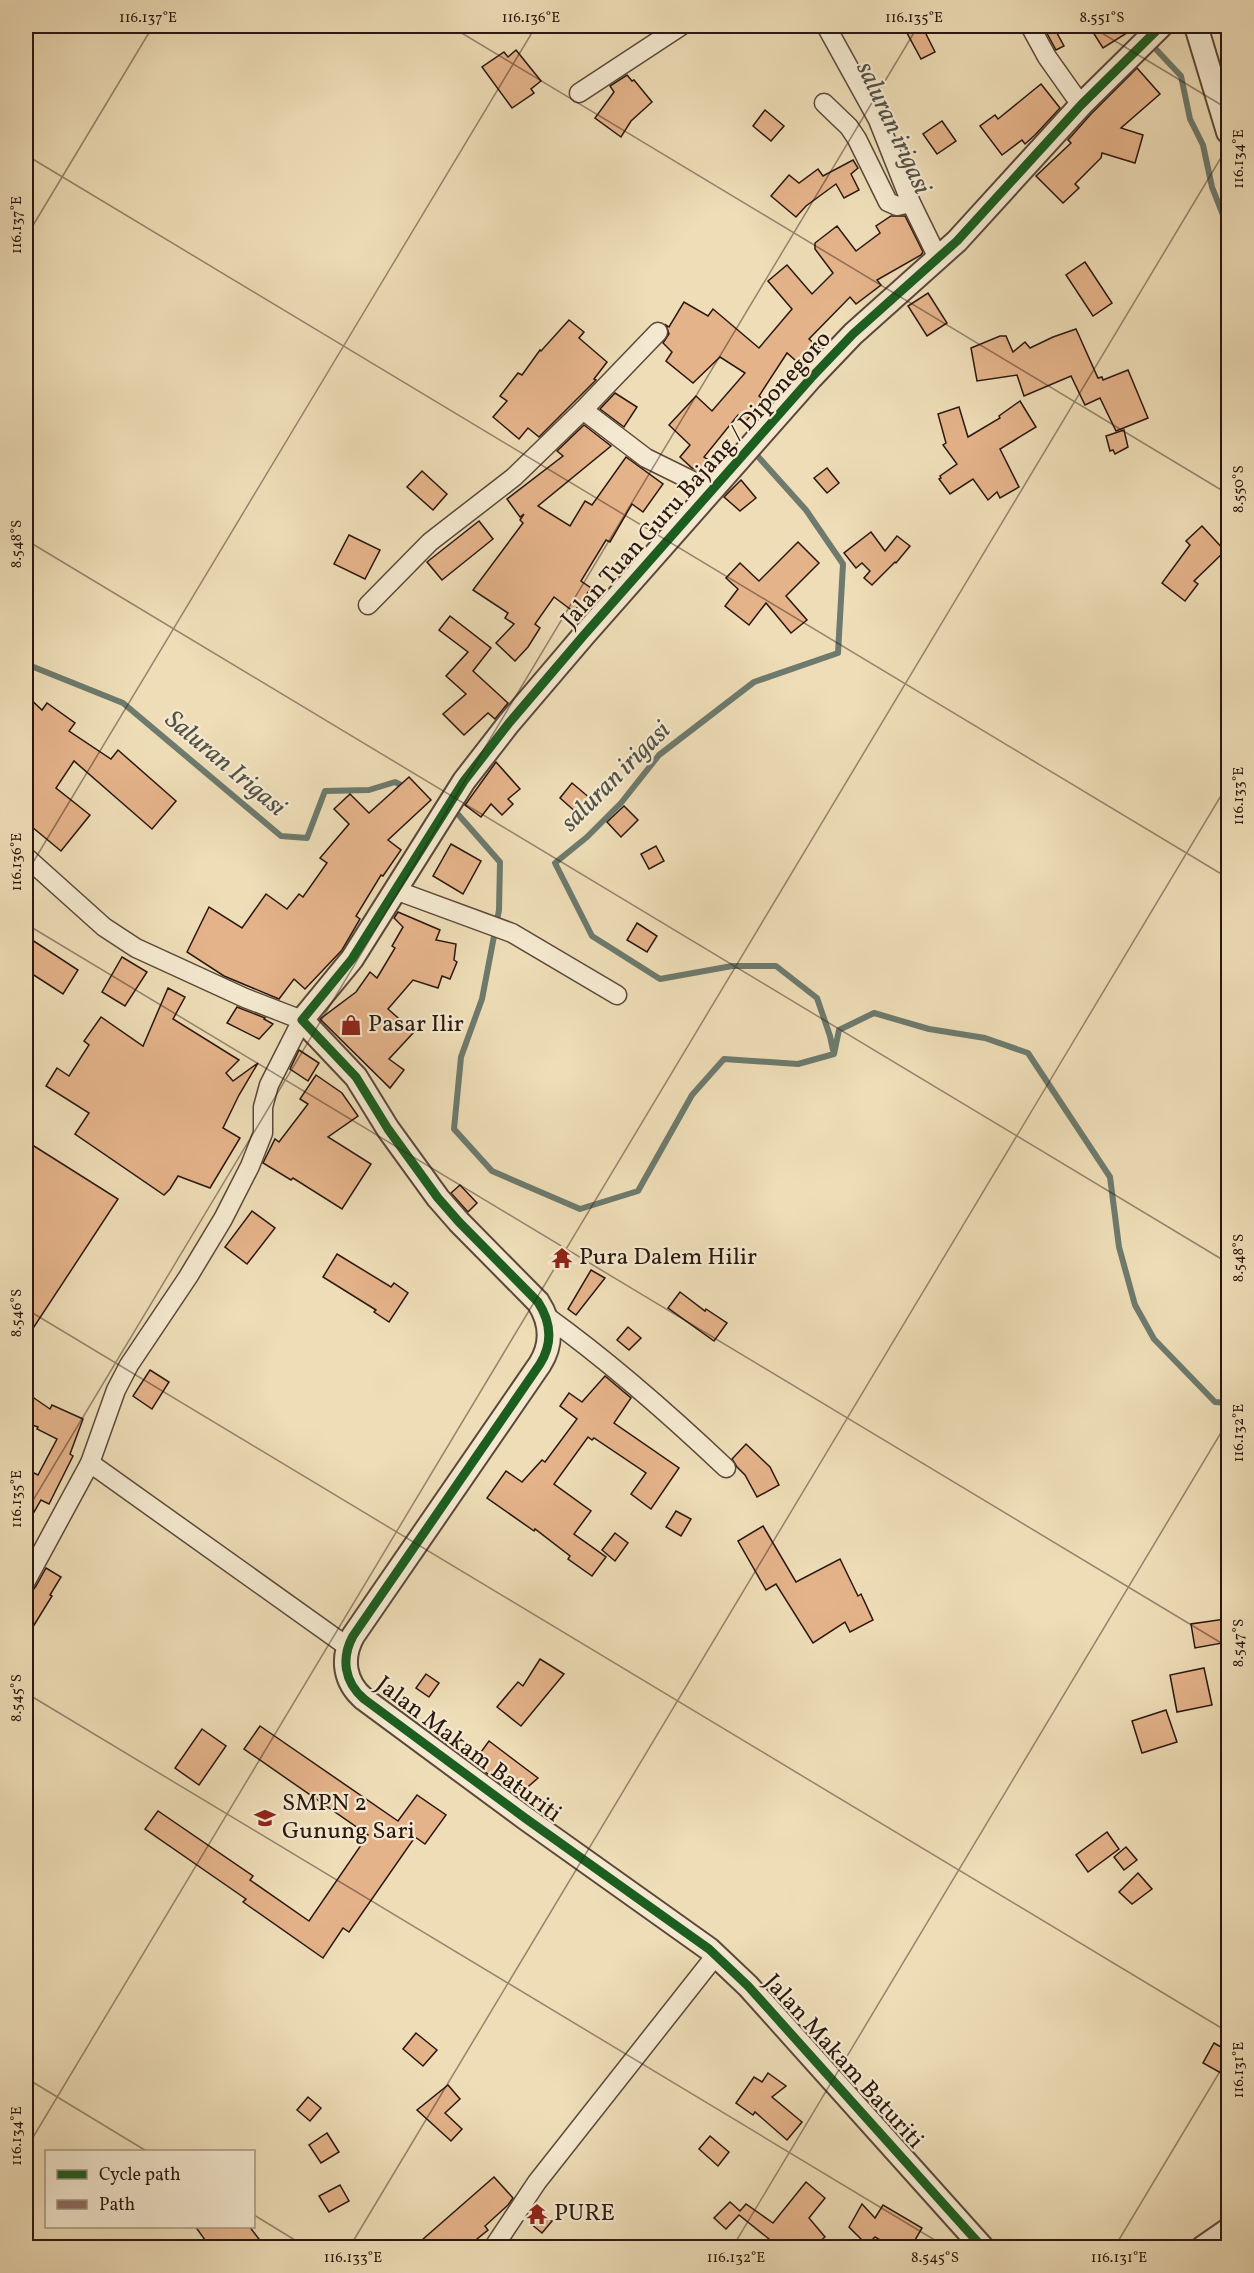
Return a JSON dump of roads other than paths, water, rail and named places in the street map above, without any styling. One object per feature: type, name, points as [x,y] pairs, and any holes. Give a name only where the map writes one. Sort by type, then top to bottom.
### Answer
[{"type":"street","points":[[579,93],[681,26]]},
{"type":"street","points":[[826,26],[878,120],[911,203],[938,258]]},
{"type":"street","points":[[1030,26],[1047,57],[1080,105]]},
{"type":"street","name":"Jalan Tuan Guru Bajang / Diponegoro","points":[[308,1011],[340,976],[464,781],[509,723],[811,378],[853,334],[938,258],[998,198],[1080,105],[1161,26]]},
{"type":"street","points":[[1196,26],[1228,132]]},
{"type":"street","points":[[824,103],[849,127],[857,139],[888,202],[897,206],[911,203]]},
{"type":"street","points":[[368,605],[430,542],[514,477],[658,332]]},
{"type":"street","points":[[582,410],[646,458],[711,490]]},
{"type":"street","points":[[26,857],[104,927],[136,948],[245,998],[308,1011],[438,1198],[538,1302],[546,1316],[549,1341],[540,1364],[353,1636],[348,1647],[90,1463]]},
{"type":"street","points":[[395,890],[512,933],[617,995]]},
{"type":"street","points":[[26,1581],[90,1463],[116,1390],[129,1365],[223,1220],[250,1166],[262,1133],[263,1107],[269,1085],[308,1011]]},
{"type":"street","points":[[546,1316],[648,1396],[726,1468]]},
{"type":"street","name":"Jalan Makam Baturiti","points":[[348,1647],[345,1658],[347,1673],[358,1694],[525,1818],[716,1955],[748,1986],[983,2247]]},
{"type":"street","points":[[493,2247],[537,2182],[716,1955]]},
{"type":"street","points":[[1202,2247],[1228,2230]]},
{"type":"waterway","name":"Saluran Irigasi","points":[[1152,41],[1152,45],[1181,76],[1190,119],[1203,145],[1212,187],[1228,228]]},
{"type":"waterway","name":"saluran irigasi","points":[[754,452],[806,510],[843,564],[838,653],[754,682],[659,755],[621,803],[587,837],[555,863],[592,936],[660,979],[732,966],[776,966],[817,998],[833,1050]]},
{"type":"waterway","name":"Saluran Irigasi","points":[[26,664],[123,703],[281,836],[307,838],[325,791],[369,790],[395,782],[407,788]]},
{"type":"waterway","name":"Saluran Irigasi","points":[[451,810],[456,812],[500,862],[499,910],[482,999],[461,1057],[454,1129],[492,1171],[580,1209],[638,1191],[692,1095],[724,1059],[798,1064],[834,1054],[839,1030],[874,1013],[929,1029],[985,1038],[1028,1053],[1110,1177],[1119,1247],[1135,1305],[1154,1339],[1215,1402],[1228,1403]]},
{"type":"place","name":"Pasar Ilir","points":[[351,1025]]},
{"type":"place","name":"Pura Dalem Hilir","points":[[562,1258]]},
{"type":"place","name":"SMPN 2 Gunung Sari","points":[[265,1818]]},
{"type":"place","name":"PURE","points":[[537,2214]]}]
